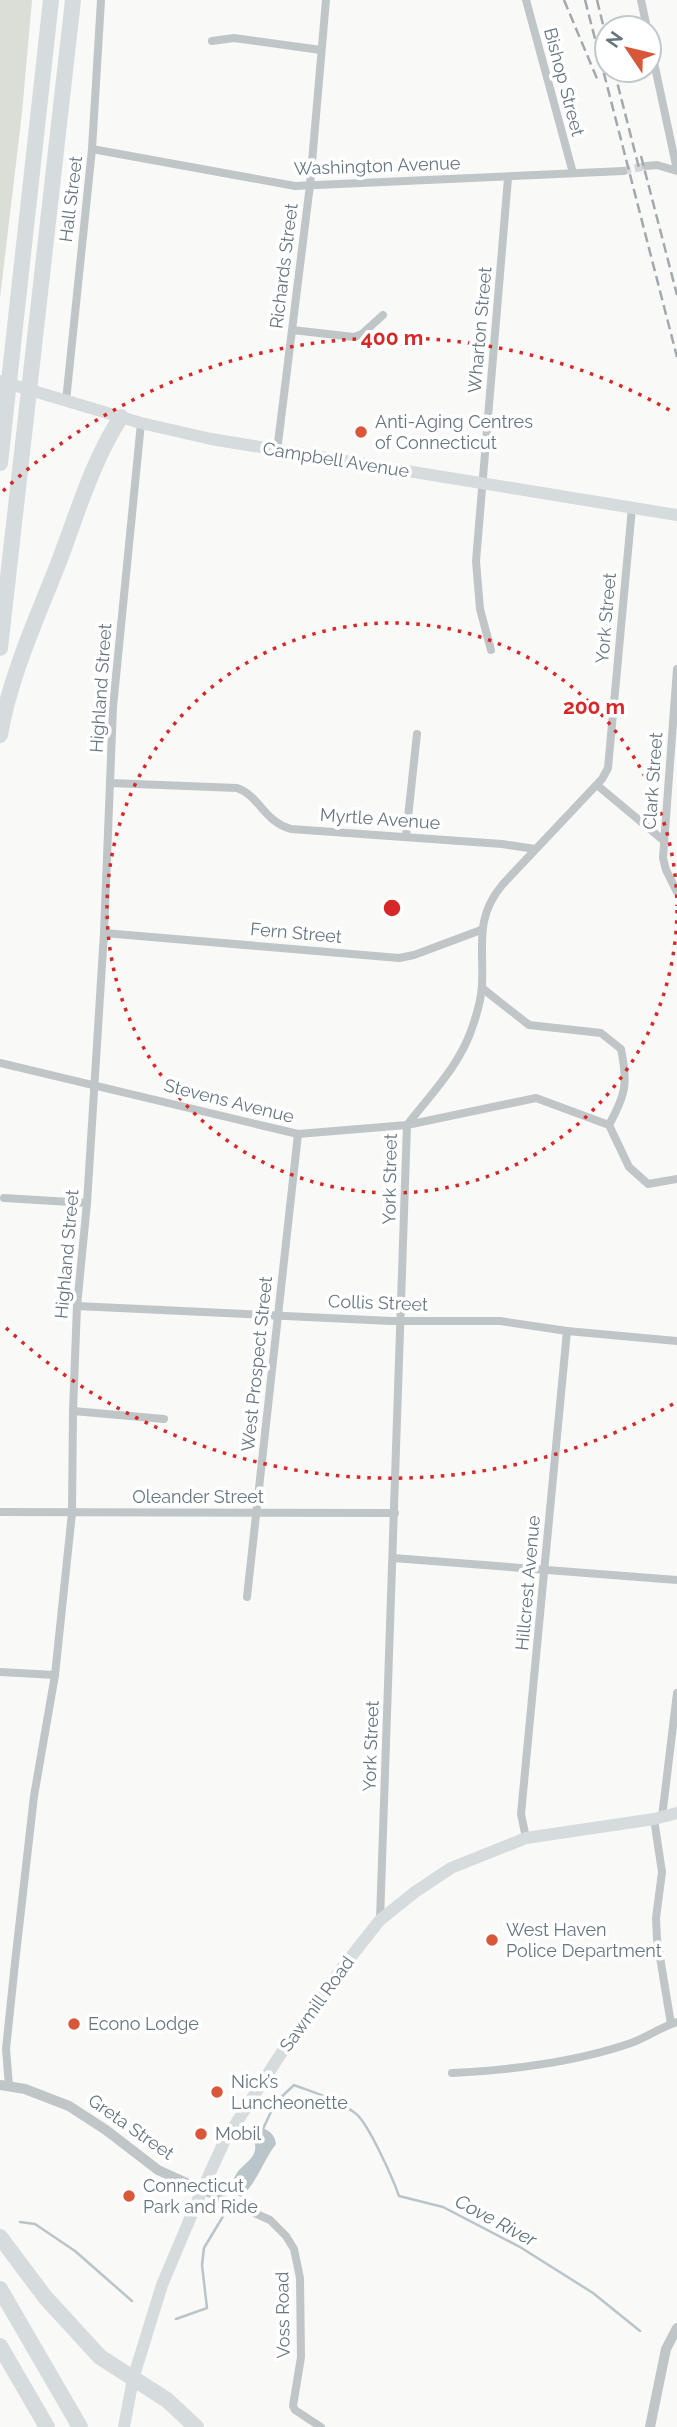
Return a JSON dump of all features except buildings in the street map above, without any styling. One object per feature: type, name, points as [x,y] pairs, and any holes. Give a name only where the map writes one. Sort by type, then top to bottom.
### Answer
[{"type":"highway","points":[[0,463],[51,0]]},
{"type":"highway","points":[[0,648],[73,0]]},
{"type":"highway","points":[[0,735],[18,670],[49,586],[104,443],[121,417]]},
{"type":"highway","points":[[0,2237],[71,2328],[107,2363],[167,2400],[196,2427]]},
{"type":"highway","points":[[0,2289],[80,2427]]},
{"type":"highway","points":[[0,2346],[47,2427]]},
{"type":"main road","name":"Campbell Avenue","points":[[0,381],[141,423],[211,439],[677,515]]},
{"type":"main road","name":"Sawmill Road","points":[[124,2427],[133,2379],[162,2285],[224,2142],[246,2105],[342,1968],[380,1920],[415,1892],[452,1868],[526,1838],[677,1813]]},
{"type":"street","name":"Hall Street","points":[[66,401],[92,149],[102,0]]},
{"type":"street","name":"Richards Street","points":[[277,451],[310,185],[326,0]]},
{"type":"street","name":"Bishop Street","points":[[526,0],[573,173]]},
{"type":"street","points":[[212,41],[234,38],[321,50]]},
{"type":"street","points":[[646,166],[657,165],[677,170],[659,84]]},
{"type":"street","name":"Washington Avenue","points":[[92,149],[295,186],[622,171]]},
{"type":"street","name":"Wharton Street","points":[[491,650],[480,609],[476,561],[508,178]]},
{"type":"street","points":[[292,330],[354,337],[362,334],[383,315]]},
{"type":"street","name":"Highland Street","points":[[5,2085],[6,2049],[34,1796],[55,1675],[72,1513],[77,1307],[87,1203],[104,933],[114,707],[141,423]]},
{"type":"street","name":"York Street","points":[[380,1920],[407,1125],[461,1053],[472,1030],[482,988],[481,930],[489,903],[535,849],[606,774],[610,762],[632,508]]},
{"type":"street","name":"Clark Street","points":[[677,669],[664,841],[666,870],[677,892]]},
{"type":"street","points":[[406,836],[417,734]]},
{"type":"street","name":"Myrtle Avenue","points":[[110,783],[237,788],[250,795],[268,817],[285,827],[535,849]]},
{"type":"street","points":[[597,785],[664,841]]},
{"type":"street","name":"Fern Street","points":[[104,933],[399,958],[481,930]]},
{"type":"street","points":[[482,988],[529,1025],[601,1033],[621,1049],[625,1071],[624,1098],[610,1125],[629,1167],[648,1184],[677,1179]]},
{"type":"street","name":"Stevens Avenue","points":[[3,1063],[298,1134],[407,1125],[536,1098],[610,1125]]},
{"type":"street","name":"West Prospect Street","points":[[247,1597],[298,1134]]},
{"type":"street","points":[[4,1198],[87,1203]]},
{"type":"street","name":"Collis Street","points":[[77,1307],[402,1321],[500,1321],[567,1331],[677,1341]]},
{"type":"street","name":"Hillcrest Avenue","points":[[526,1838],[521,1814],[567,1331]]},
{"type":"street","points":[[73,1411],[164,1419]]},
{"type":"street","name":"Oleander Street","points":[[0,1512],[395,1513]]},
{"type":"street","points":[[393,1558],[677,1580]]},
{"type":"street","points":[[0,1672],[55,1675]]},
{"type":"street","points":[[452,2073],[566,2060],[629,2044],[674,2023],[657,1939],[656,1918],[662,1872],[658,1818],[677,1693]]},
{"type":"street","name":"Greta Street","points":[[5,2085],[25,2089],[69,2106],[106,2130],[158,2170],[202,2190]]},
{"type":"street","name":"Voss Road","points":[[202,2190],[270,2220],[286,2236],[294,2249],[300,2285],[301,2357],[293,2399],[295,2410],[321,2427]]},
{"type":"street","points":[[650,2427],[666,2349],[677,2328]]},
{"type":"shaded area","points":[[0,0],[32,0],[22,113],[0,298]]},
{"type":"shaded area","points":[[258,2127],[270,2132],[276,2144],[241,2197],[228,2189],[238,2171],[254,2154],[255,2146],[251,2136]]},
{"type":"waterway","name":"Cove River","points":[[263,2129],[275,2103],[294,2085],[341,2104],[355,2113],[367,2127],[399,2196],[443,2207],[520,2247],[593,2293],[640,2331]]},
{"type":"waterway","name":"Cove River","points":[[176,2319],[207,2308],[202,2265],[204,2248],[225,2213]]},
{"type":"waterway","name":"Cove River","points":[[20,2222],[35,2224],[75,2251],[132,2301]]},
{"type":"tunnel","points":[[623,171],[646,166]]},
{"type":"railway","points":[[564,0],[593,69]]},
{"type":"railway","points":[[585,0],[677,357]]},
{"type":"railway","points":[[597,0],[600,14]]},
{"type":"railway","points":[[618,84],[639,168]]},
{"type":"railway","points":[[641,156],[677,295]]},
{"type":"place","name":"Anti-Aging Centres of Connecticut","points":[[361,432]]},
{"type":"place","name":"West Haven Police Department","points":[[492,1940]]},
{"type":"place","name":"Econo Lodge","points":[[74,2024]]},
{"type":"place","name":"Nick’s Luncheonette","points":[[217,2092]]},
{"type":"place","name":"Mobil","points":[[201,2134]]},
{"type":"place","name":"Connecticut Park and Ride","points":[[129,2196]]}]
